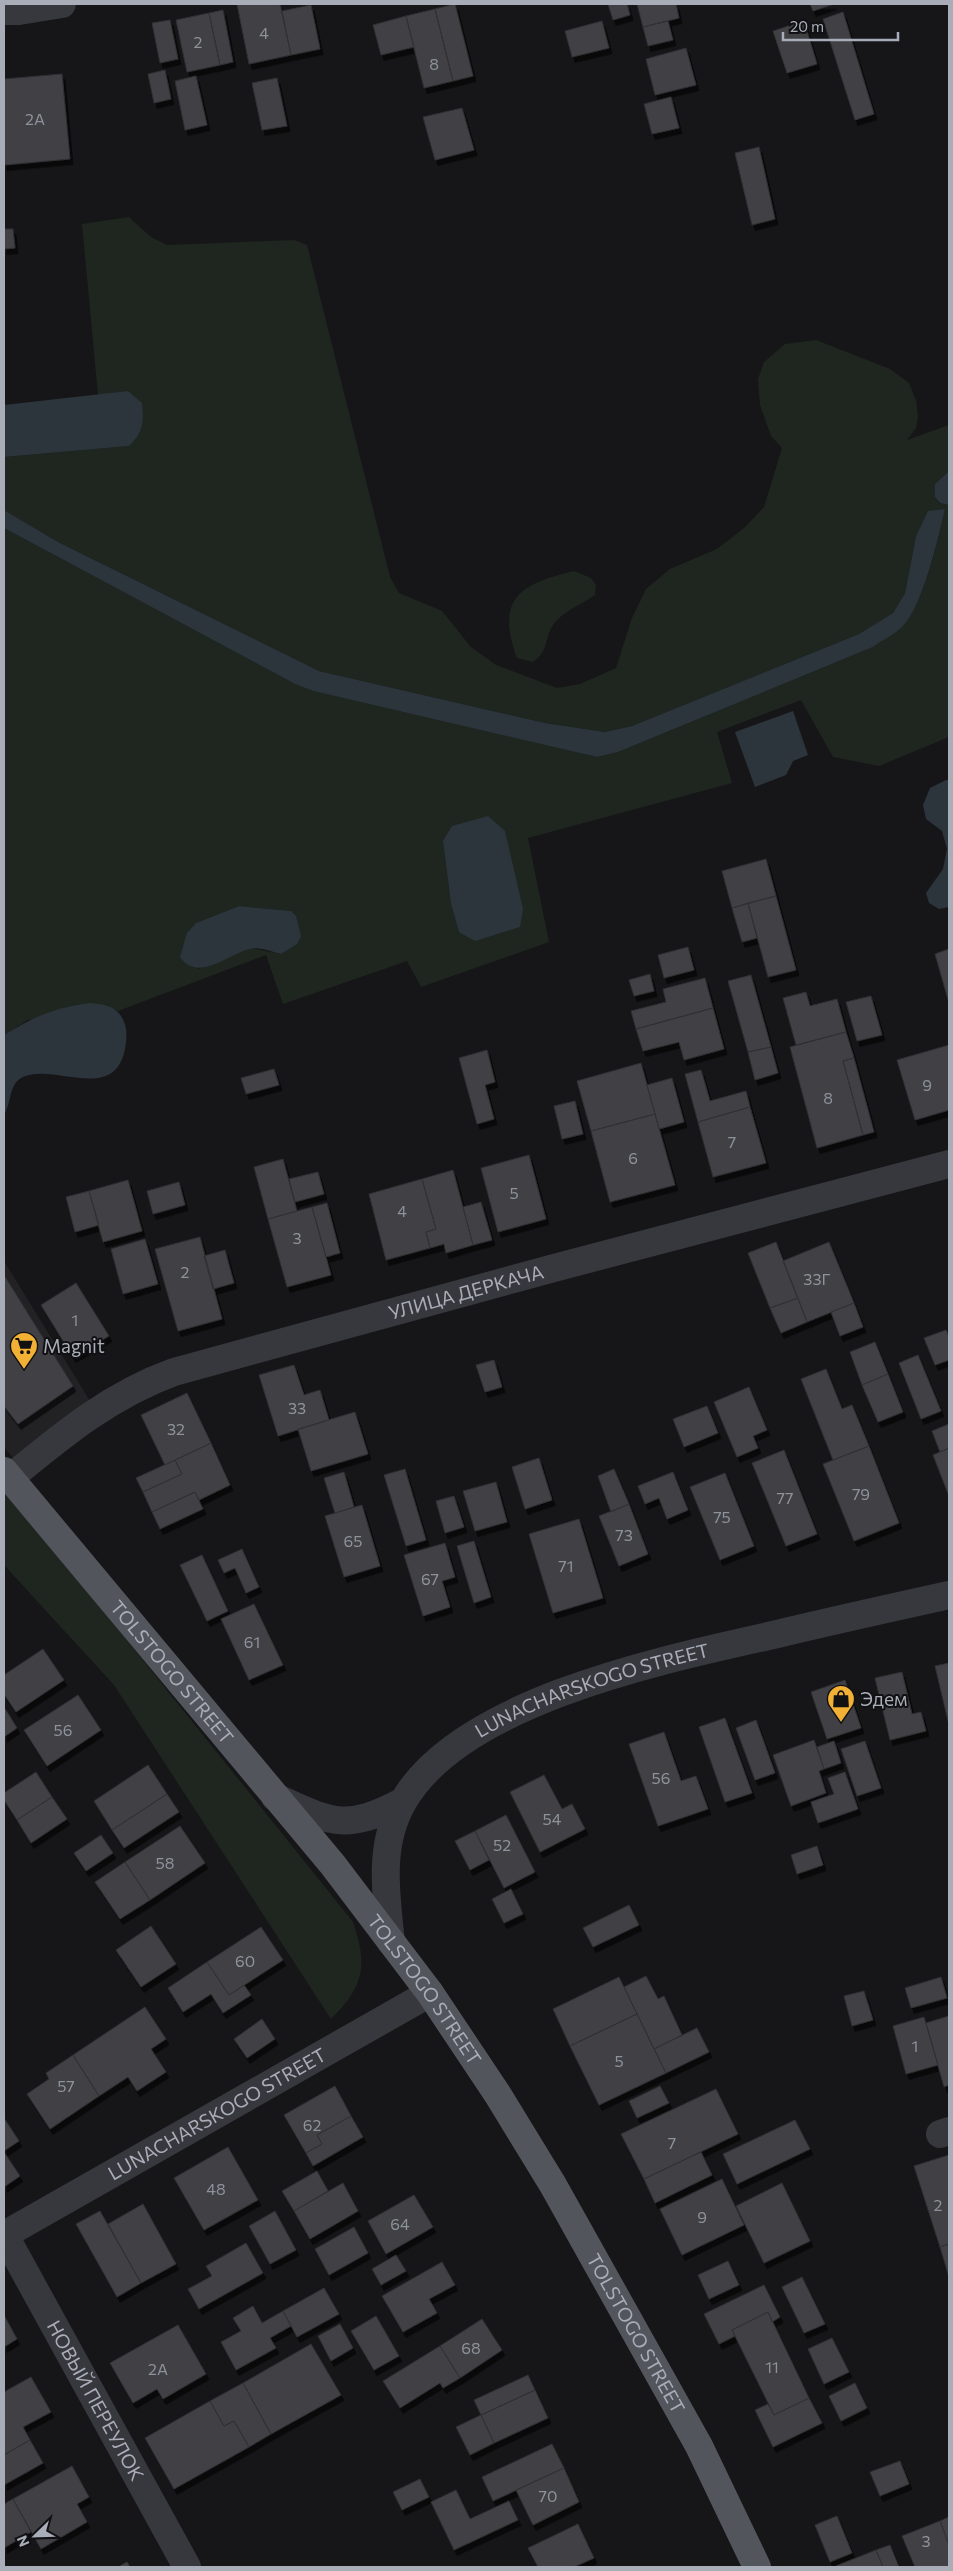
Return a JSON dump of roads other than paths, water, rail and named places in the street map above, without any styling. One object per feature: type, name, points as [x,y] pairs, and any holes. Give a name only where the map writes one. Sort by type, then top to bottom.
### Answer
[{"type":"main road","name":"TOLSTOGO STREET","points":[[7,1475],[333,1866],[430,1993],[498,2095],[568,2210],[699,2446],[757,2567]]},
{"type":"street","points":[[4,11],[19,11],[62,4]]},
{"type":"street","name":"УЛИЦА ДЕРКАЧА","points":[[7,1475],[96,1410],[150,1381],[174,1372],[554,1268],[949,1164]]},
{"type":"street","name":"LUNACHARSKOGO STREET","points":[[391,1942],[385,1871],[389,1838],[402,1802],[422,1774],[456,1746],[496,1722],[556,1694],[611,1676],[709,1649],[949,1595]]},
{"type":"street","points":[[275,1796],[315,1815],[333,1820],[356,1821],[374,1817],[402,1802]]},
{"type":"street","name":"LUNACHARSKOGO STREET","points":[[4,2234],[430,1993]]},
{"type":"street","name":"НОВЫЙ ПЕРЕУЛОК","points":[[4,2234],[186,2567]]},
{"type":"place","name":"Magnit","points":[[24,1370]]},
{"type":"place","name":"Эдем","points":[[841,1723]]}]
